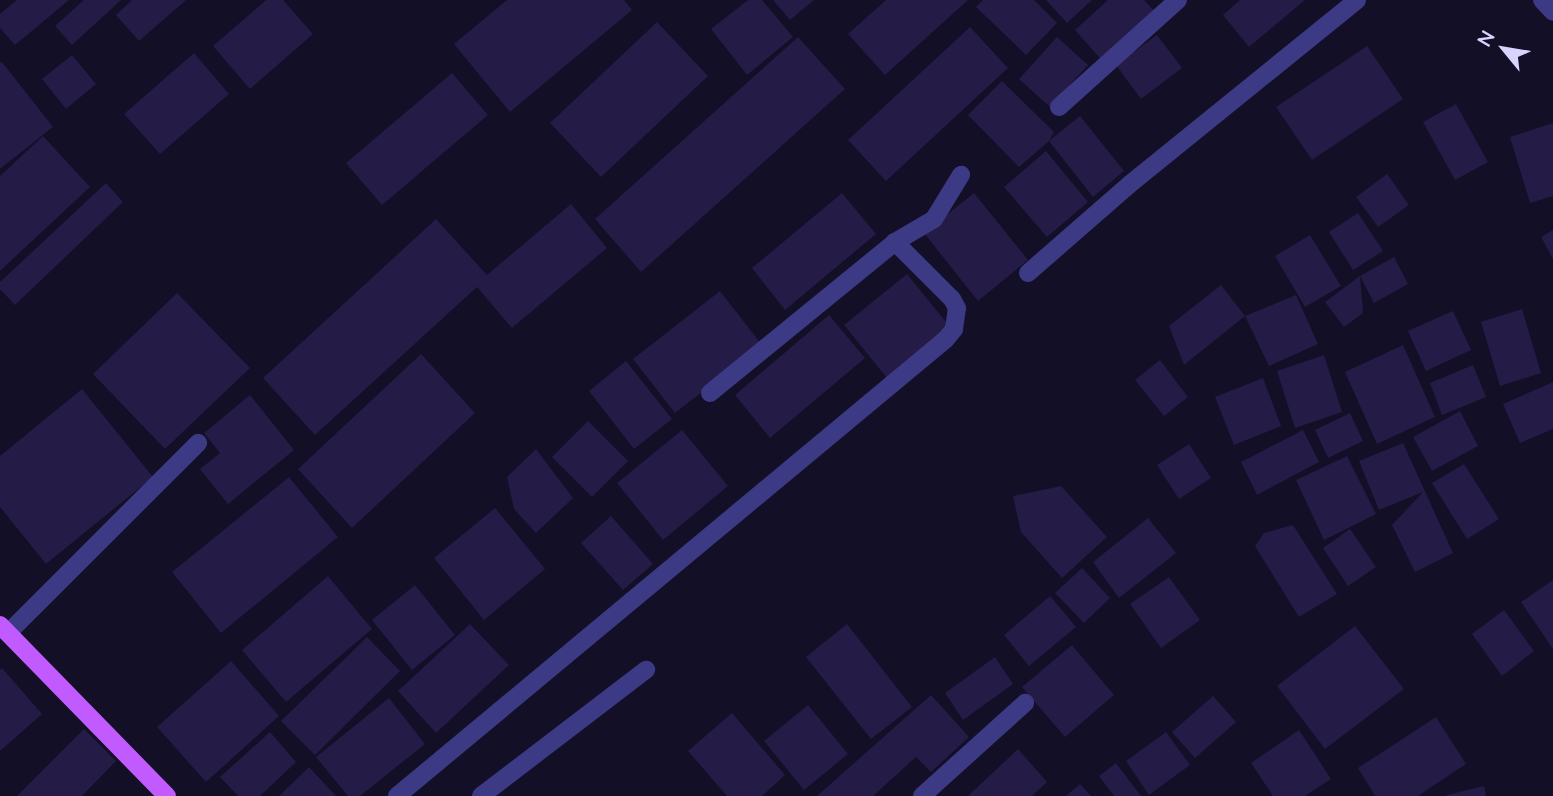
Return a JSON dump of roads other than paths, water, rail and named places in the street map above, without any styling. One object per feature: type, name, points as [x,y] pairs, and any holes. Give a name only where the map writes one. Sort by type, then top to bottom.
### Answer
[{"type":"main road","points":[[4,629],[167,796]]},
{"type":"street","points":[[1059,107],[1178,0]]},
{"type":"street","points":[[1028,273],[1130,184],[1357,0]]},
{"type":"street","points":[[1542,0],[1553,12]]},
{"type":"street","points":[[710,393],[895,242],[934,219],[961,175]]},
{"type":"street","points":[[397,796],[946,339],[954,329],[957,308],[952,299],[895,242]]},
{"type":"street","points":[[4,629],[198,443]]},
{"type":"street","points":[[481,796],[646,670]]},
{"type":"street","points":[[922,796],[1025,703]]}]
